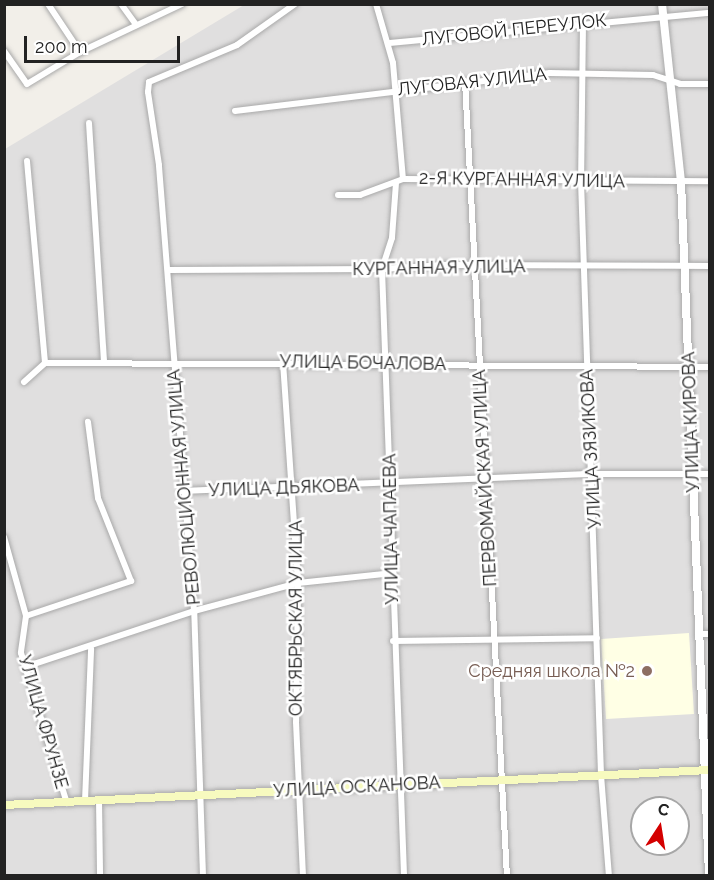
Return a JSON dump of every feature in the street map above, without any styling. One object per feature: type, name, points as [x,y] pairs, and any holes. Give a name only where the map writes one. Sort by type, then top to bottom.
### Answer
[{"type":"main road","name":"УЛИЦА ОСКАНОВА","points":[[4,805],[708,770]]},
{"type":"street","points":[[48,4],[80,52]]},
{"type":"street","points":[[121,4],[136,25]]},
{"type":"street","points":[[4,51],[27,84],[80,52],[182,4]]},
{"type":"street","name":"РЕВОЛЮЦИОННАЯ УЛИЦА","points":[[203,876],[194,611],[182,491],[168,270],[149,82],[237,45],[295,4]]},
{"type":"street","points":[[376,4],[390,43],[403,178]]},
{"type":"street","name":"УЛИЦА КИРОВА","points":[[662,4],[681,181],[699,634],[708,770],[709,876]]},
{"type":"street","name":"ЛУГОВОЙ ПЕРЕУЛОК","points":[[390,43],[710,12]]},
{"type":"street","name":"УЛИЦА ЗЯЗИКОВА","points":[[583,23],[580,73],[581,181],[587,366],[594,474],[601,775],[609,876]]},
{"type":"street","name":"ЛУГОВАЯ УЛИЦА","points":[[235,111],[465,81],[580,73],[671,79],[680,84],[710,84]]},
{"type":"street","name":"ПЕРВОМАЙСКАЯ УЛИЦА","points":[[465,81],[477,267],[485,481],[507,876]]},
{"type":"street","points":[[88,123],[104,363]]},
{"type":"street","points":[[24,382],[45,363],[27,161]]},
{"type":"street","name":"2-Я КУРГАННАЯ УЛИЦА","points":[[338,195],[360,195],[396,183],[403,178],[470,177],[710,182]]},
{"type":"street","name":"УЛИЦА ЧАПАЕВА","points":[[396,183],[392,238],[382,269],[388,363],[398,785],[404,876]]},
{"type":"street","name":"КУРГАННАЯ УЛИЦА","points":[[168,270],[710,266]]},
{"type":"street","name":"УЛИЦА БОЧАЛОВА","points":[[45,363],[283,362],[710,367]]},
{"type":"street","name":"ОКТЯБРЬСКАЯ УЛИЦА","points":[[283,362],[294,489],[298,583],[299,790],[303,876]]},
{"type":"street","points":[[26,616],[131,581],[98,498],[88,422]]},
{"type":"street","name":"УЛИЦА ДЬЯКОВА","points":[[182,491],[294,489],[594,474],[710,474]]},
{"type":"street","name":"УЛИЦА ФРУНЗЕ","points":[[4,537],[26,616],[21,653],[67,802]]},
{"type":"street","points":[[25,667],[90,649],[194,611],[298,583],[393,573]]},
{"type":"street","points":[[699,634],[710,634]]},
{"type":"street","points":[[393,641],[597,638]]},
{"type":"street","name":"УЛИЦА ФРУНЗЕ","points":[[85,801],[90,649]]},
{"type":"street","points":[[99,801],[100,876]]},
{"type":"shaded area","points":[[244,5],[709,5],[709,875],[5,876],[5,149]]},
{"type":"shaded area","name":"Средняя школа №2","points":[[689,633],[694,714],[606,719],[601,639]]},
{"type":"place","name":"Средняя школа №2","points":[[647,671]]}]
